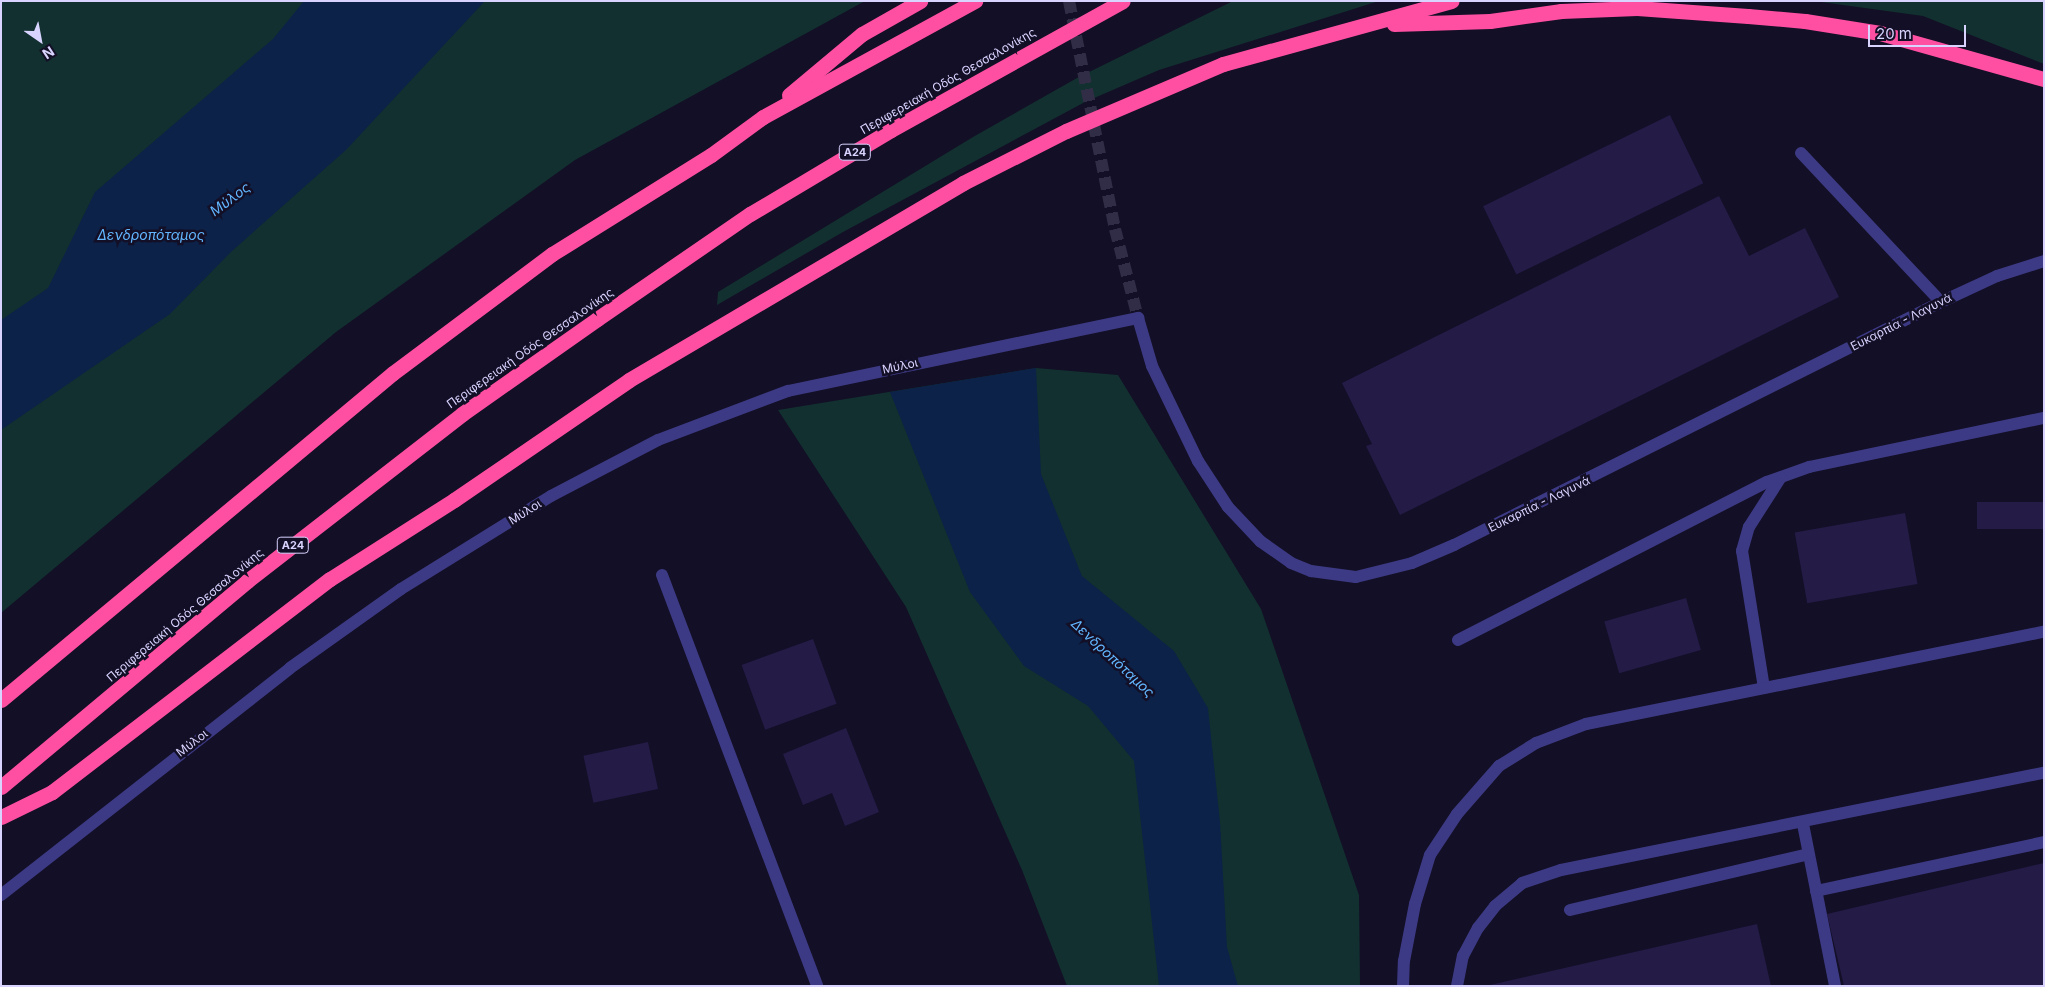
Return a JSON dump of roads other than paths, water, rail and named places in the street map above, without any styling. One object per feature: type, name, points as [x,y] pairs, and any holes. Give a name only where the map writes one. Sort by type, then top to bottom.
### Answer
[{"type":"highway","points":[[1,700],[392,373],[552,254],[711,155],[763,117],[862,34],[920,1]]},
{"type":"highway","points":[[763,117],[975,1]]},
{"type":"highway","name":"Περιφερειακή Οδός Θεσσαλονίκης","points":[[1,787],[262,569],[462,414],[597,319],[750,214],[899,126],[1123,1]]},
{"type":"highway","points":[[1,817],[52,792],[330,579],[454,500],[629,380],[963,183],[1066,131],[1223,64],[1373,25],[1451,1]]},
{"type":"highway","points":[[1373,25],[1490,21],[1561,11],[1637,8],[1758,17],[1880,34],[2044,79]]},
{"type":"street","points":[[1801,153],[1940,302]]},
{"type":"street","name":"Ευκαρπία - Λαγυνά","points":[[1138,318],[1152,366],[1198,461],[1228,507],[1260,541],[1291,563],[1311,571],[1356,577],[1412,563],[1454,545],[1940,302],[1998,276],[2044,261]]},
{"type":"street","name":"Μύλοι","points":[[1,895],[282,674],[402,588],[551,496],[658,440],[788,391],[1138,318]]},
{"type":"street","points":[[1458,640],[1781,477],[1808,467],[2044,418]]},
{"type":"street","points":[[1764,688],[1742,551],[1749,527],[1781,477]]},
{"type":"street","points":[[662,575],[817,986]]},
{"type":"street","points":[[1403,986],[1404,961],[1415,904],[1430,854],[1457,814],[1499,766],[1536,743],[1586,724],[2044,632]]},
{"type":"street","points":[[1457,986],[1462,956],[1478,928],[1495,906],[1522,883],[1561,870],[1803,824],[2044,773]]},
{"type":"street","points":[[1803,824],[1835,986]]},
{"type":"street","points":[[1816,892],[2044,842]]},
{"type":"street","points":[[1570,910],[1809,854]]},
{"type":"water","name":"Δενδροπόταμος","points":[[304,1],[485,1],[346,150],[231,252],[170,314],[1,430],[1,320],[48,288],[95,192],[273,39]]},
{"type":"water","points":[[1036,368],[1041,474],[1082,576],[1174,651],[1208,708],[1220,822],[1227,947],[1238,986],[1159,986],[1134,761],[1088,706],[1024,666],[970,592],[890,392]]},
{"type":"tunnel","points":[[1069,1],[1115,229],[1138,318]]},
{"type":"water label","name":"Μύλος","points":[[230,199]]}]
